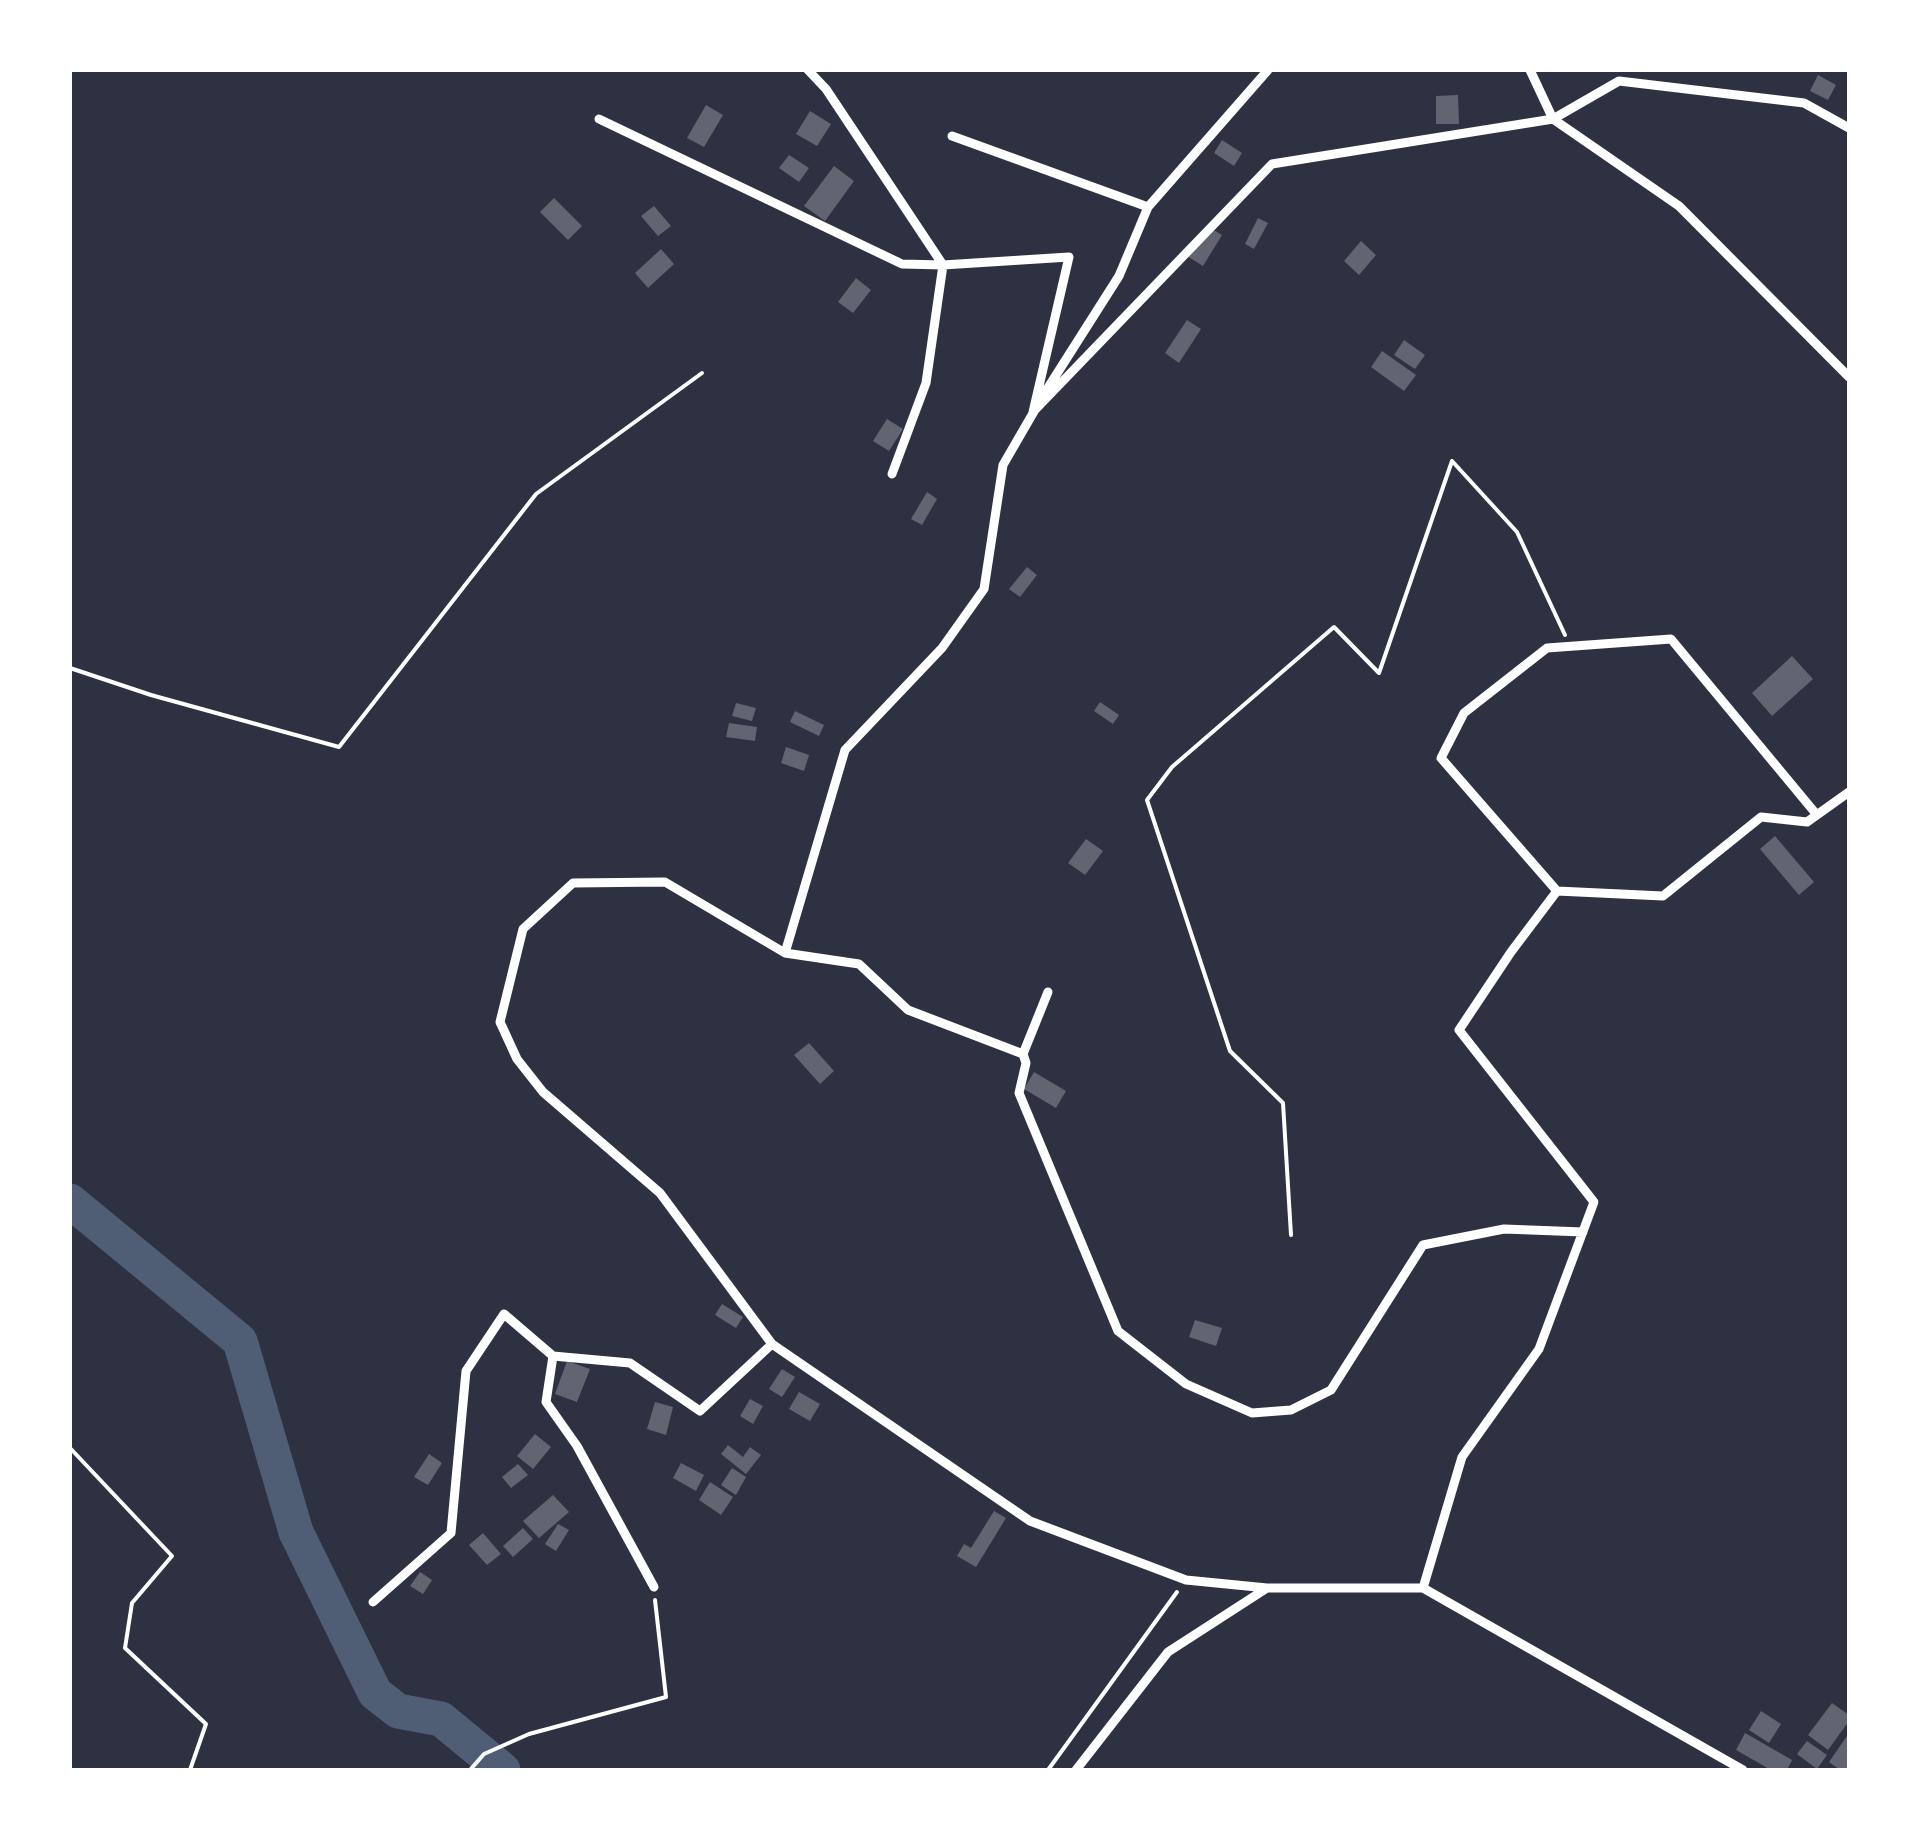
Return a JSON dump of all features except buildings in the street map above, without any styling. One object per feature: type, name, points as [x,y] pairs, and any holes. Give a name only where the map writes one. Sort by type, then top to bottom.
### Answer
[{"type":"street","points":[[808,70],[826,89],[943,265],[926,384],[892,474]]},
{"type":"street","points":[[786,953],[844,750],[942,648],[984,589],[1003,465],[1118,276],[1148,207],[1268,70]]},
{"type":"street","points":[[1530,70],[1554,120],[1679,206],[1849,377]]},
{"type":"street","points":[[1033,412],[1272,164],[1554,120],[1619,81],[1804,103],[1849,128]]},
{"type":"street","points":[[600,119],[902,264],[1069,257],[1033,412]]},
{"type":"street","points":[[952,136],[1148,207]]},
{"type":"street","points":[[1817,815],[1671,640],[1547,648],[1464,713],[1441,758],[1557,891],[1663,896],[1761,816],[1808,822],[1849,792]]},
{"type":"street","points":[[1023,1054],[908,1010],[859,964],[786,953],[665,882],[573,883],[524,929],[500,1022],[517,1058],[543,1092],[660,1193],[772,1344],[1030,1521],[1186,1580],[1267,1588],[1423,1588],[1744,1770]]},
{"type":"street","points":[[1423,1588],[1462,1457],[1539,1349],[1594,1202],[1459,1030],[1557,891]]},
{"type":"street","points":[[1048,992],[1023,1054],[1026,1063],[1020,1093],[1118,1331],[1186,1384],[1252,1413],[1290,1410],[1331,1390],[1424,1245],[1504,1230],[1583,1232]]},
{"type":"street","points":[[373,1602],[451,1533],[466,1371],[504,1314],[552,1356],[630,1364],[700,1411],[772,1344]]},
{"type":"street","points":[[552,1356],[546,1402],[576,1446],[654,1587]]},
{"type":"street","points":[[1076,1770],[1168,1652],[1267,1588]]},
{"type":"path","points":[[70,668],[150,695],[339,747],[536,494],[702,374]]},
{"type":"path","points":[[1291,1234],[1283,1103],[1230,1051],[1148,800],[1172,768],[1334,626],[1379,673],[1452,460],[1516,532],[1571,647]]},
{"type":"path","points":[[70,1448],[172,1556],[132,1603],[125,1648],[206,1724],[190,1770]]},
{"type":"path","points":[[1048,1770],[1186,1580]]},
{"type":"path","points":[[470,1770],[484,1754],[529,1734],[666,1697],[654,1587]]},
{"type":"waterway","points":[[70,1201],[240,1341],[296,1532],[375,1693],[398,1711],[441,1719],[503,1770]]}]
